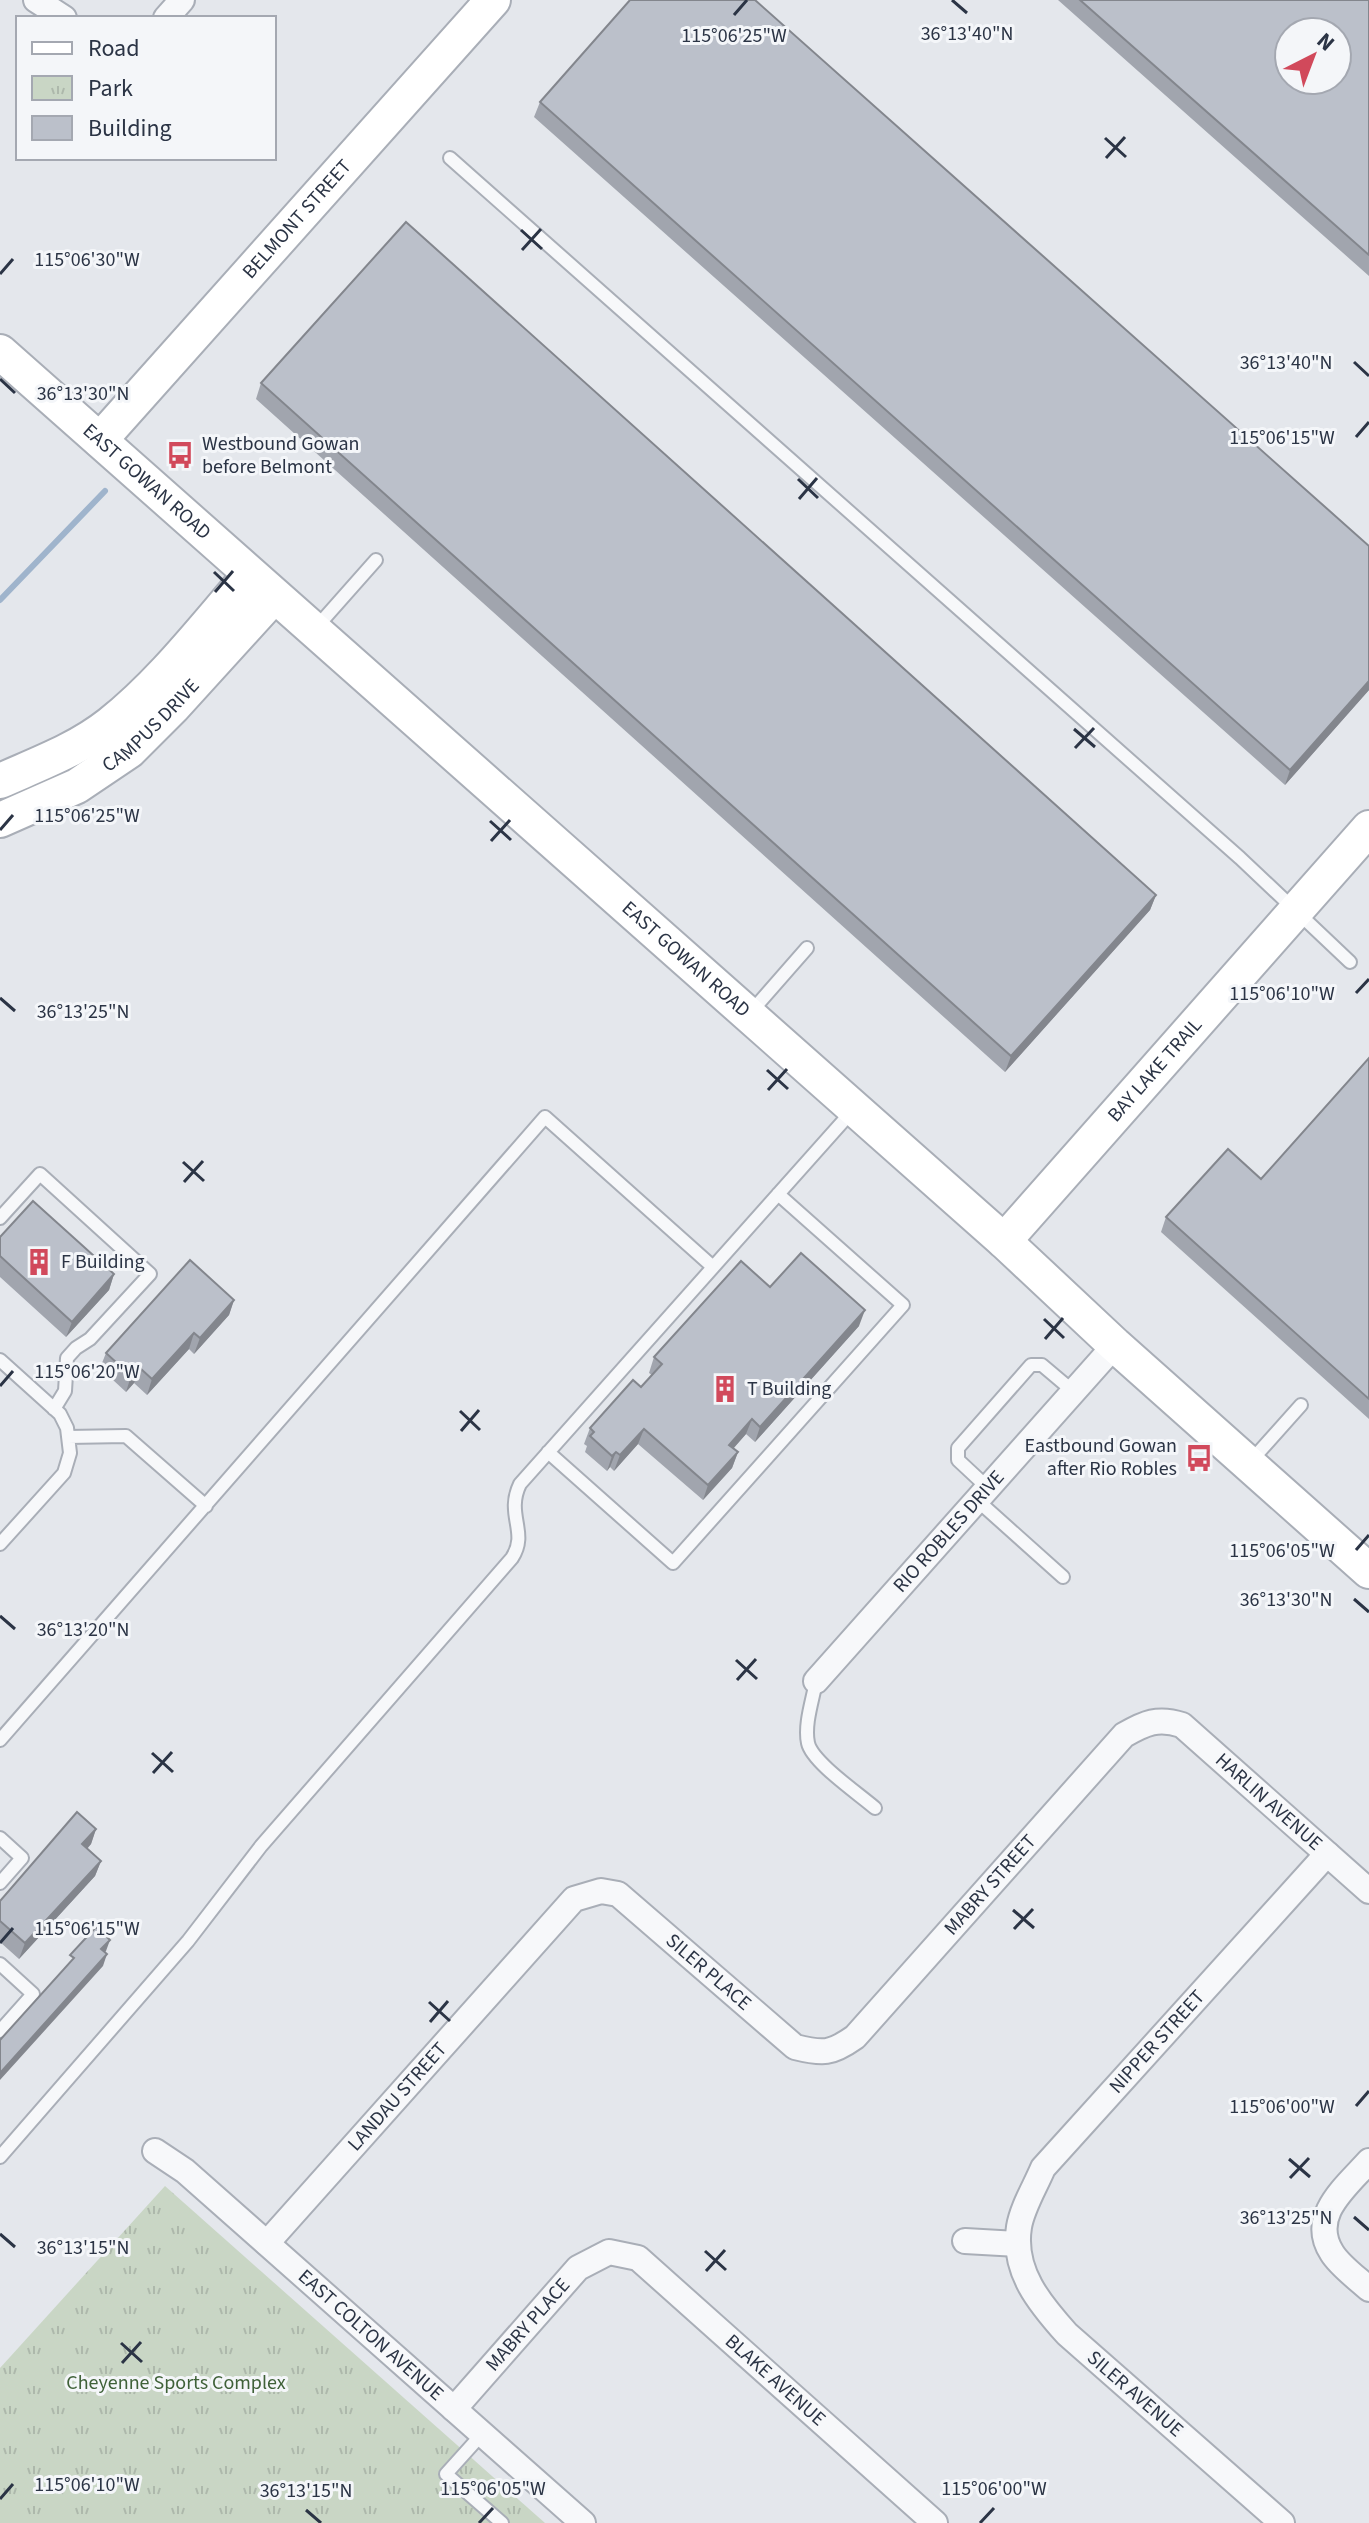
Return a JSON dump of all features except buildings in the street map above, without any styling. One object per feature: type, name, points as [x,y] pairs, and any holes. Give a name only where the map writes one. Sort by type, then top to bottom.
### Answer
[{"type":"street","points":[[36,0],[61,16]]},
{"type":"street","points":[[168,16],[182,0]]},
{"type":"street","name":"BELMONT STREET","points":[[100,440],[493,0]]},
{"type":"street","name":"EAST GOWAN ROAD","points":[[0,352],[1004,1241],[1115,1345],[1369,1571]]},
{"type":"street","name":"CAMPUS DRIVE","points":[[0,781],[64,753],[109,724],[262,585]]},
{"type":"street","name":"CAMPUS DRIVE","points":[[0,820],[77,786],[129,751],[173,707],[262,585]]},
{"type":"street","name":"BAY LAKE TRAIL","points":[[1004,1241],[1369,828]]},
{"type":"street","name":"RIO ROBLES DRIVE","points":[[816,1681],[1115,1345]]},
{"type":"street","name":"HARLIN AVENUE","points":[[1164,1719],[1182,1725],[1369,1891]]},
{"type":"street","name":"MABRY STREET","points":[[818,2053],[836,2050],[855,2037],[1124,1735],[1144,1723],[1164,1719]]},
{"type":"street","name":"NIPPER STREET","points":[[1018,2244],[1019,2225],[1043,2168],[1327,1854]]},
{"type":"street","name":"SILER PLACE","points":[[601,1891],[618,1894],[643,1914],[795,2047],[818,2053]]},
{"type":"street","name":"LANDAU STREET","points":[[267,2243],[574,1899],[601,1891]]},
{"type":"street","name":"EAST COLTON AVENUE","points":[[155,2151],[185,2171],[583,2523]]},
{"type":"street","points":[[1369,2161],[1335,2199],[1326,2215],[1323,2235],[1333,2255],[1369,2289]]},
{"type":"street","points":[[965,2241],[1018,2244]]},
{"type":"street","name":"SILER AVENUE","points":[[1018,2244],[1027,2281],[1038,2301],[1067,2334],[1282,2523]]},
{"type":"street","name":"MABRY PLACE","points":[[454,2409],[578,2268],[609,2252]]},
{"type":"street","name":"BLAKE AVENUE","points":[[609,2252],[638,2258],[935,2523]]},
{"type":"lane","points":[[450,158],[1297,909],[1350,962]]},
{"type":"lane","points":[[313,631],[376,560]]},
{"type":"lane","points":[[748,1015],[807,948]]},
{"type":"lane","points":[[0,2157],[188,1941],[261,1846],[512,1558],[520,1537],[513,1513],[520,1484],[854,1109]]},
{"type":"lane","points":[[0,1740],[545,1117],[713,1267]]},
{"type":"lane","points":[[0,1218],[40,1174],[150,1274],[90,1339],[67,1358],[65,1391],[54,1409]]},
{"type":"lane","points":[[548,1452],[673,1563],[903,1305],[778,1194]]},
{"type":"lane","points":[[0,1360],[64,1421],[69,1459],[64,1473],[0,1544]]},
{"type":"lane","points":[[1063,1577],[983,1494],[958,1460],[958,1448],[1031,1365],[1042,1365],[1074,1392]]},
{"type":"lane","points":[[1248,1464],[1301,1405]]},
{"type":"lane","points":[[68,1437],[126,1436],[206,1506]]},
{"type":"lane","points":[[816,1681],[807,1732],[809,1746],[817,1758],[875,1808]]},
{"type":"lane","points":[[0,1838],[22,1858],[0,1883]]},
{"type":"lane","points":[[0,1964],[33,1994],[0,2031]]},
{"type":"lane","points":[[482,2434],[446,2474],[502,2523]]},
{"type":"green space","name":"Cheyenne Sports Complex","points":[[165,2186],[545,2523],[0,2523],[0,2368]]},
{"type":"waterway","points":[[0,600],[105,491]]},
{"type":"place","name":"Westbound Gowan before Belmont","points":[[180,455]]},
{"type":"place","name":"F Building","points":[[39,1262]]},
{"type":"place","name":"T Building","points":[[725,1389]]},
{"type":"place","name":"Eastbound Gowan after Rio Robles","points":[[1199,1458]]}]
